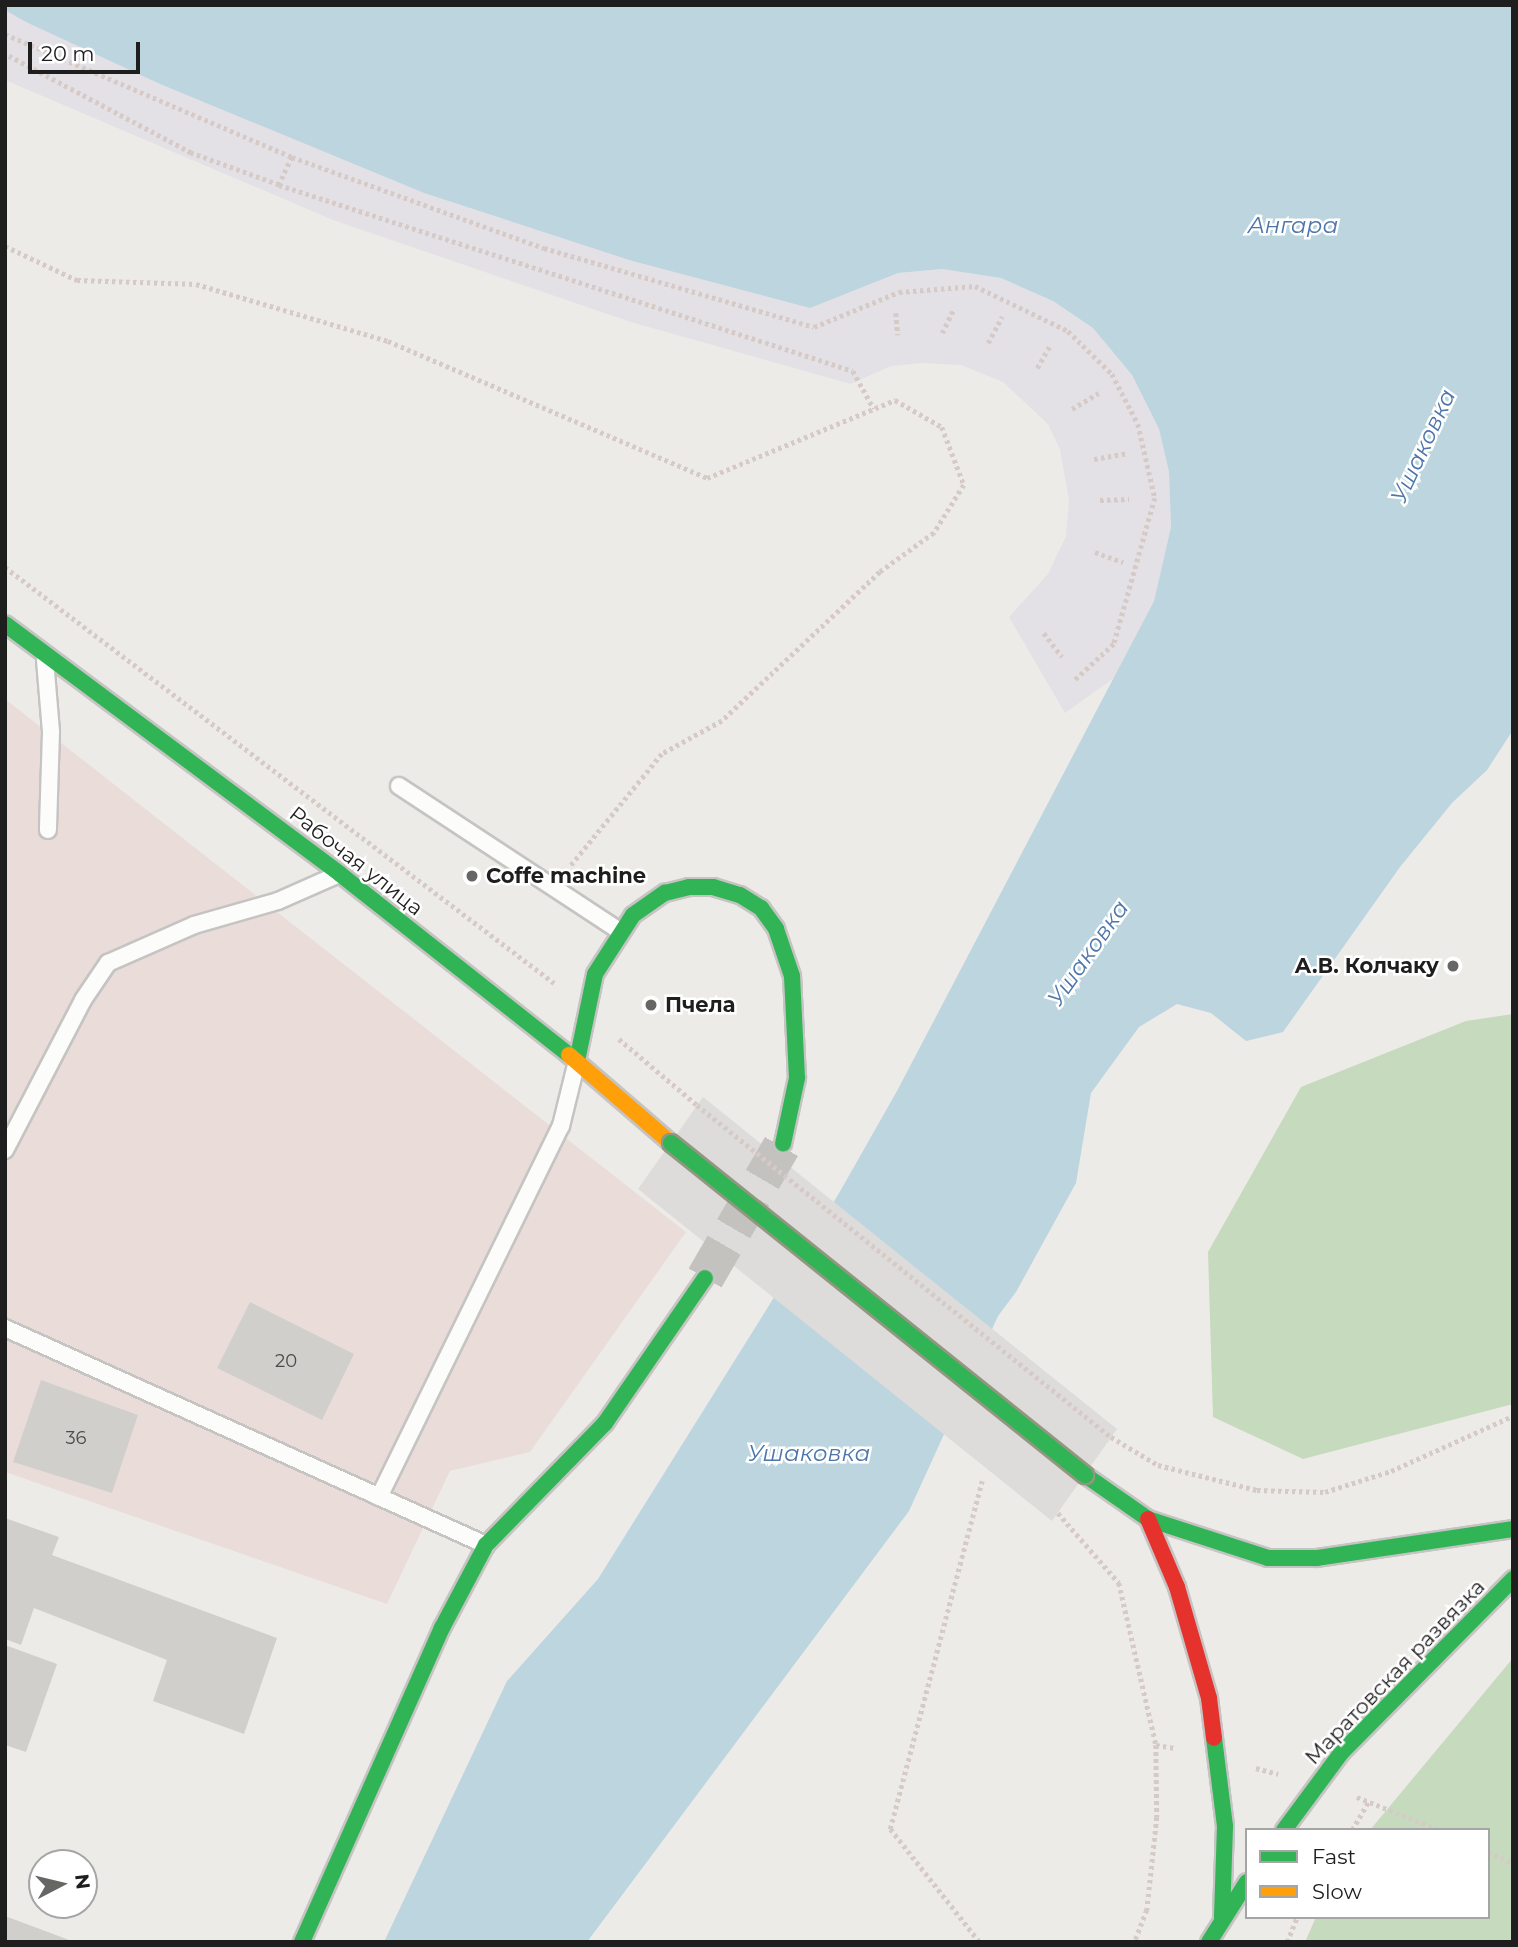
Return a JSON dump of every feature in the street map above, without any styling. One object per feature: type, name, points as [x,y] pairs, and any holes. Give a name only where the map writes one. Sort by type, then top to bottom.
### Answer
[{"type":"main road","name":"Рабочая улица","points":[[5,624],[340,874],[577,1061],[671,1143],[1085,1475],[1148,1519],[1248,1553],[1294,1558],[1513,1529]]},
{"type":"main road","points":[[577,1061],[584,1009],[595,974],[620,931],[647,903],[665,893],[713,887],[740,895],[761,908],[776,929],[792,976],[798,1051],[794,1103],[783,1144]]},
{"type":"main road","points":[[302,1942],[442,1628],[486,1545],[605,1423],[705,1278]]},
{"type":"main road","points":[[1148,1519],[1177,1587],[1209,1698],[1226,1826],[1222,1917]]},
{"type":"main road","name":"Маратовская развязка","points":[[1285,1828],[1341,1753],[1513,1579]]},
{"type":"main road","points":[[1209,1942],[1222,1917],[1245,1885]]},
{"type":"lane","points":[[44,654],[51,732],[48,830]]},
{"type":"lane","points":[[399,786],[620,931]]},
{"type":"lane","points":[[5,1150],[83,1000],[107,964],[194,925],[278,901],[340,874]]},
{"type":"lane","points":[[379,1497],[561,1126],[577,1061]]},
{"type":"lane","points":[[5,1328],[486,1545]]},
{"type":"path","points":[[5,34],[292,157],[544,248],[814,327],[899,292],[975,286],[1068,331],[1112,374],[1139,424],[1155,498],[1114,644],[1074,681]]},
{"type":"path","points":[[5,54],[191,153],[279,185],[853,371],[874,409]]},
{"type":"path","points":[[279,185],[292,157]]},
{"type":"path","points":[[5,246],[77,280],[196,284],[388,341],[707,478],[895,400],[942,427],[964,485],[934,533],[880,572],[722,721],[662,754],[553,887]]},
{"type":"path","points":[[942,333],[953,310]]},
{"type":"path","points":[[896,313],[898,335]]},
{"type":"path","points":[[988,343],[1002,317]]},
{"type":"path","points":[[1037,368],[1051,344]]},
{"type":"path","points":[[1072,410],[1099,393]]},
{"type":"path","points":[[1094,459],[1127,453]]},
{"type":"path","points":[[1100,500],[1129,499]]},
{"type":"path","points":[[1095,552],[1123,562]]},
{"type":"path","points":[[5,567],[534,967],[697,1105],[1111,1437],[1158,1465],[1257,1490],[1325,1492],[1391,1471],[1513,1416]]},
{"type":"path","points":[[1044,634],[1062,657]]},
{"type":"path","points":[[979,1942],[890,1829],[982,1481]]},
{"type":"path","points":[[1058,1513],[1119,1583],[1156,1745],[1156,1830],[1147,1910],[1135,1942]]},
{"type":"path","points":[[1353,1828],[1369,1801]]},
{"type":"path","points":[[1490,1853],[1513,1863]]},
{"type":"path","points":[[1287,1942],[1296,1919]]},
{"type":"shaded area","points":[[5,10],[160,84],[424,193],[629,260],[856,287],[898,273],[942,269],[1001,278],[1053,301],[1093,328],[1132,375],[1159,429],[1169,472],[1171,527],[1154,601],[1114,678],[1065,713],[1009,617],[1048,574],[1066,536],[1069,501],[1060,449],[1048,424],[1003,382],[961,365],[922,363],[891,366],[851,384],[631,322],[333,220],[5,80]]},
{"type":"shaded area","points":[[5,699],[686,1232],[530,1452],[450,1471],[387,1604],[5,1472]]},
{"type":"green space","points":[[1513,1014],[1513,1404],[1303,1459],[1213,1417],[1208,1252],[1301,1087],[1466,1021]]},
{"type":"green space","points":[[1513,1658],[1513,1942],[1305,1942],[1315,1919],[1490,1919],[1490,1828],[1372,1828]]},
{"type":"water","name":"Ангара","points":[[5,5],[1513,5],[1513,730],[1487,770],[1452,803],[1400,867],[1283,1032],[1246,1041],[1211,1013],[1177,1004],[1139,1027],[1091,1093],[1076,1183],[1016,1292],[998,1316],[909,1511],[587,1942],[384,1942],[507,1681],[598,1579],[838,1195],[897,1091],[1154,601],[1171,527],[1169,472],[1159,429],[1132,375],[1093,328],[1053,301],[1001,278],[942,269],[898,273],[810,308],[629,260],[424,193],[160,84],[26,22],[5,10]]},
{"type":"pier","points":[[703,1097],[1117,1429],[1052,1521],[638,1189]]},
{"type":"building","points":[[250,1302],[354,1354],[322,1420],[217,1368]]},
{"type":"building","points":[[41,1380],[138,1415],[112,1493],[13,1462]]},
{"type":"building","points":[[5,1518],[59,1537],[52,1555],[277,1638],[244,1734],[153,1701],[167,1660],[34,1608],[21,1645],[5,1639]]},
{"type":"building","points":[[5,1645],[57,1664],[26,1752],[5,1745]]},
{"type":"building","points":[[5,1916],[72,1941],[72,1942],[5,1942]]},
{"type":"tunnel","points":[[705,1278],[783,1144]]},
{"type":"traffic: fast","points":[[5,624],[340,874],[569,1055]]},
{"type":"traffic: fast","points":[[577,1061],[595,974],[633,915],[665,893],[689,887],[713,887],[740,895],[761,908],[776,929],[792,976],[797,1078],[783,1144]]},
{"type":"traffic: fast","points":[[671,1143],[1085,1475]]},
{"type":"traffic: fast","points":[[302,1942],[442,1628],[486,1545],[605,1423],[705,1278]]},
{"type":"traffic: fast","points":[[1085,1475],[1148,1519],[1268,1558],[1317,1558],[1513,1529]]},
{"type":"traffic: fast","points":[[1285,1828],[1341,1753],[1513,1579]]},
{"type":"traffic: fast","points":[[1214,1738],[1225,1826],[1222,1917]]},
{"type":"traffic: fast","points":[[1209,1942],[1245,1885]]},
{"type":"traffic: slow","points":[[569,1055],[671,1143]]},
{"type":"traffic: jam","points":[[1148,1519],[1177,1587],[1209,1698],[1214,1738]]},
{"type":"place","name":"Coffe machine","points":[[472,876]]},
{"type":"place","name":"А.В. Колчаку","points":[[1453,966]]},
{"type":"place","name":"Пчела","points":[[651,1005]]},
{"type":"water label","name":"Ушаковка","points":[[1423,446]]},
{"type":"water label","name":"Ушаковка","points":[[1088,953]]},
{"type":"water label","name":"Ушаковка","points":[[809,1453]]}]
